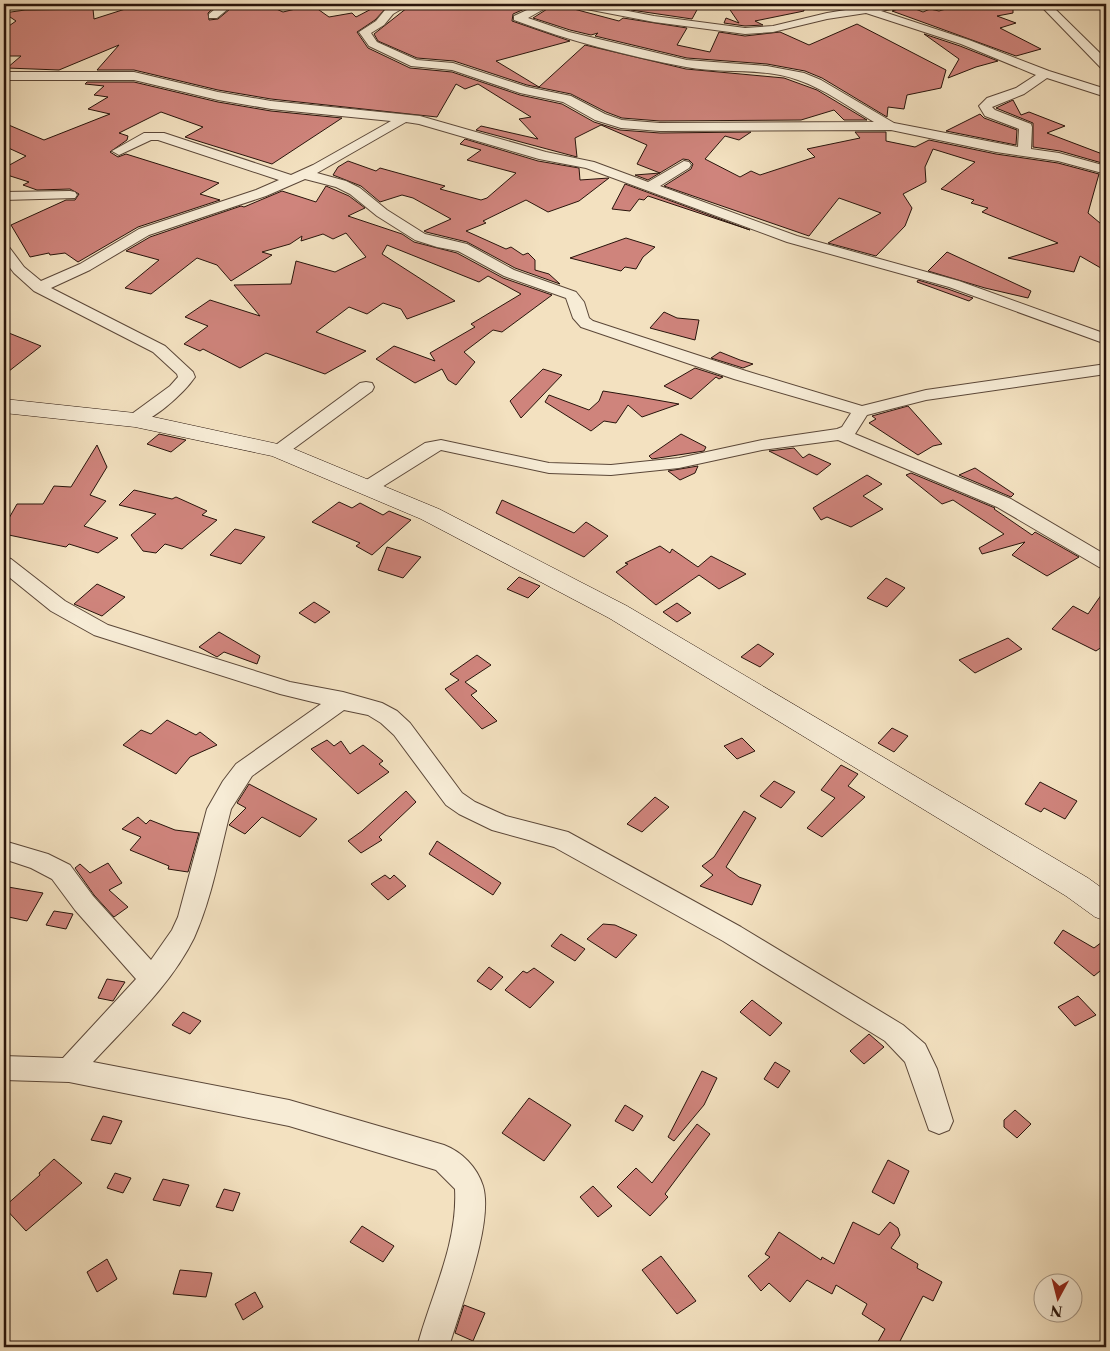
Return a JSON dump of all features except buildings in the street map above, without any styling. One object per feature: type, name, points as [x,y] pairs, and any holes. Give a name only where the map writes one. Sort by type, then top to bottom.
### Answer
[{"type":"street","points":[[4,5],[123,4]]},
{"type":"street","points":[[212,16],[228,4]]},
{"type":"street","points":[[404,4],[388,13],[380,24],[366,31],[373,44],[415,63],[453,66],[524,90],[567,99],[583,106],[600,117],[621,124],[660,128],[890,126],[996,148],[1071,160],[1106,170]]},
{"type":"street","points":[[548,4],[518,18],[565,35],[686,64],[767,70],[800,76],[817,83],[890,126]]},
{"type":"street","points":[[576,4],[745,32],[773,29],[873,7],[902,4]]},
{"type":"street","points":[[1044,4],[1106,66]]},
{"type":"street","points":[[873,7],[1046,74],[1106,92]]},
{"type":"street","points":[[1024,152],[1026,128],[990,113],[986,110],[985,106],[990,100],[1020,91],[1046,74]]},
{"type":"street","points":[[4,76],[134,76],[218,96],[271,105],[406,118],[544,156],[589,165],[792,239],[954,284],[1106,339]]},
{"type":"street","points":[[39,288],[85,267],[144,232],[233,203],[298,177],[333,160],[406,118]]},
{"type":"street","points":[[119,151],[150,136],[159,136],[298,177],[341,184],[355,191],[382,213],[420,237],[437,243],[462,247],[509,273],[571,295],[576,301],[580,319],[587,324],[740,376],[861,410],[926,395],[1074,372],[1106,369]]},
{"type":"street","points":[[650,187],[684,165]]},
{"type":"street","points":[[4,196],[70,195]]},
{"type":"street","points":[[4,250],[19,270],[39,288],[159,349],[185,372],[187,377],[176,390],[135,420]]},
{"type":"street","points":[[279,451],[366,387]]},
{"type":"street","points":[[4,406],[135,420],[279,451],[430,514],[618,612],[1077,887],[1106,908]]},
{"type":"street","points":[[367,488],[432,447],[441,445],[549,468],[611,470],[679,463],[762,445],[840,434],[848,431],[861,410]]},
{"type":"street","points":[[840,434],[1004,503],[1106,563]]},
{"type":"street","points":[[4,563],[58,606],[101,630],[288,689],[343,700],[374,709],[389,717],[402,729],[454,799],[467,808],[500,824],[560,839],[732,934],[894,1033],[915,1053],[923,1069],[939,1121]]},
{"type":"street","points":[[69,1070],[152,978],[182,936],[190,917],[219,809],[230,787],[244,770],[343,700]]},
{"type":"street","points":[[4,850],[39,861],[61,872],[84,903],[152,978]]},
{"type":"street","points":[[4,1068],[69,1070],[289,1113],[444,1158],[459,1172],[468,1186],[470,1207],[458,1263],[433,1347]]}]
